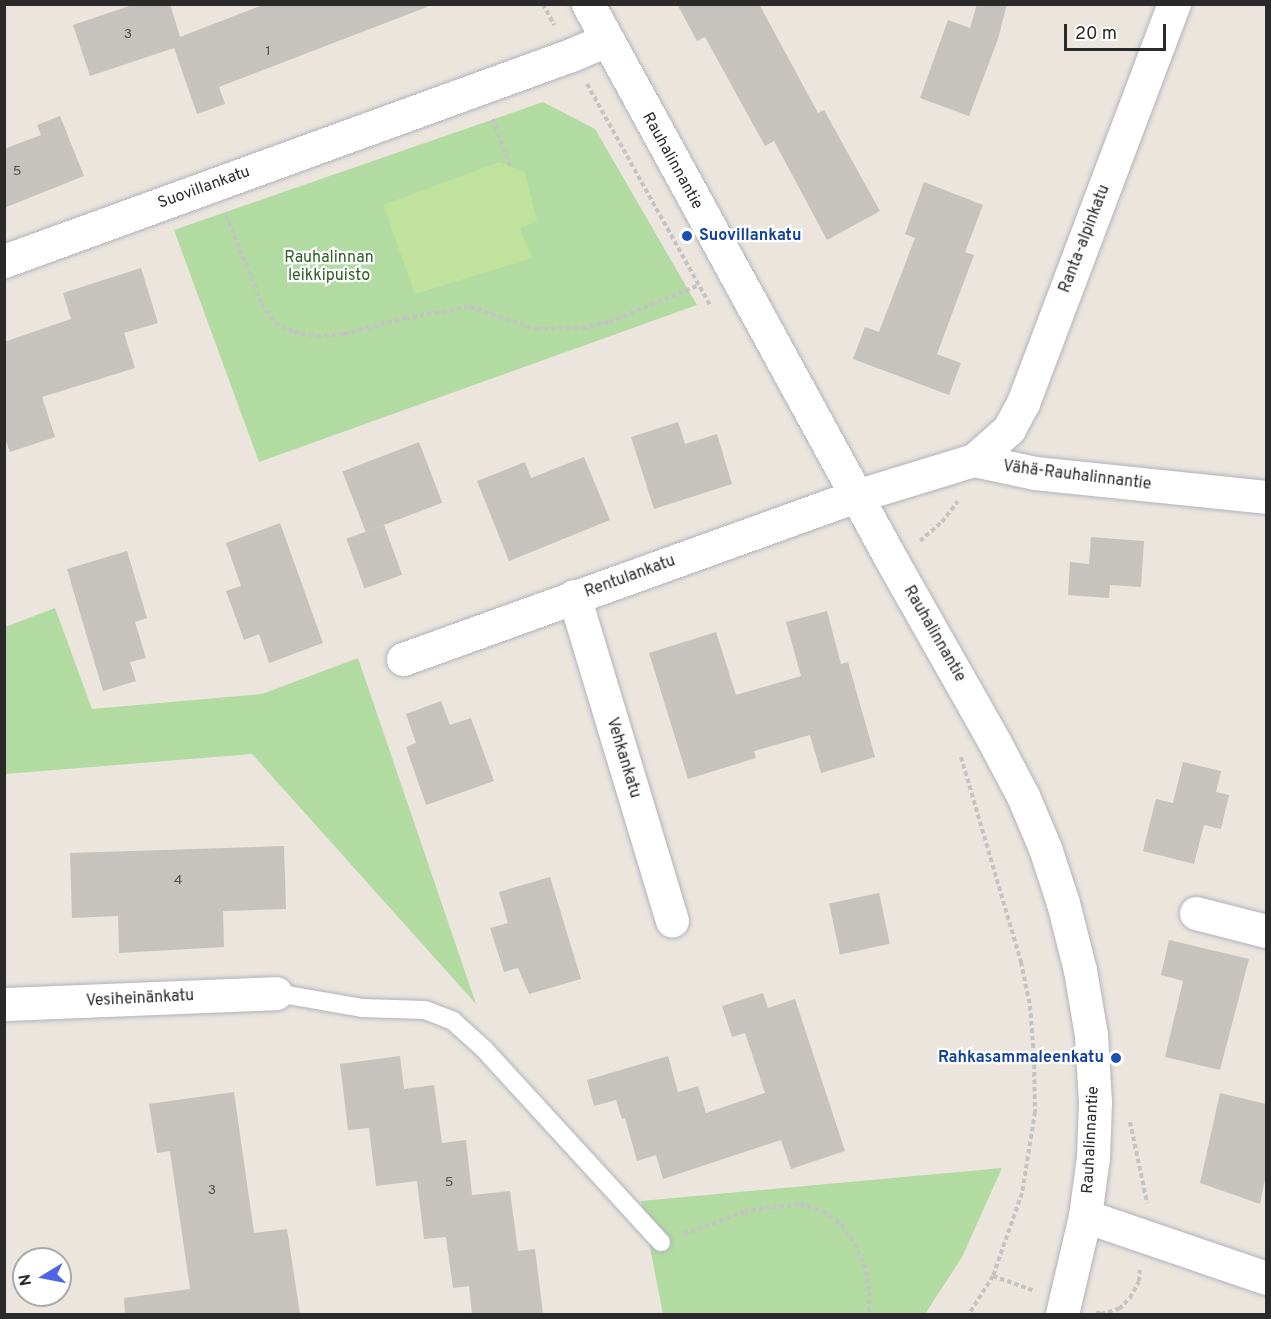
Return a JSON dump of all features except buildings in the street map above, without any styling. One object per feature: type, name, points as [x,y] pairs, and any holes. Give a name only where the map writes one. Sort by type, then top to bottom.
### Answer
[{"type":"street","name":"Rauhalinnantie","points":[[588,4],[856,496],[1023,796],[1045,848],[1063,903],[1080,970],[1091,1035],[1095,1102],[1093,1157],[1085,1216],[1062,1314]]},
{"type":"street","name":"Ranta-alpinkatu","points":[[974,460],[1009,429],[1023,403],[1174,4]]},
{"type":"street","name":"Suovillankatu","points":[[4,261],[481,88],[606,40]]},
{"type":"street","name":"Vähä-Rauhalinnantie","points":[[856,496],[974,460],[1035,473],[1266,496]]},
{"type":"street","name":"Rentulankatu","points":[[403,659],[856,496]]},
{"type":"street","name":"Vehkankatu","points":[[574,596],[672,921]]},
{"type":"street","points":[[1196,914],[1266,931]]},
{"type":"street","name":"Vesiheinänkatu","points":[[4,1004],[276,993]]},
{"type":"street","points":[[1085,1216],[1266,1278]]},
{"type":"lane","points":[[276,993],[362,1008],[425,1010],[453,1021],[484,1049],[661,1242]]},
{"type":"path","points":[[543,4],[716,315]]},
{"type":"path","points":[[481,88],[510,166]]},
{"type":"path","points":[[215,184],[240,254],[262,304],[275,323],[294,332],[317,336],[344,334],[405,318],[470,307],[536,329],[582,328],[609,322],[699,285]]},
{"type":"path","points":[[891,559],[919,542],[942,522],[957,501],[974,460]]},
{"type":"path","points":[[957,748],[1021,962],[1030,1006],[1034,1057],[1035,1112],[1022,1193],[993,1276],[969,1314]]},
{"type":"path","points":[[1129,1115],[1156,1242]]},
{"type":"path","points":[[661,1242],[744,1212],[800,1204],[823,1210],[842,1225],[855,1244],[866,1274],[869,1314]]},
{"type":"green space","name":"Rauhalinnan leikkipuisto","points":[[543,102],[595,129],[697,305],[259,462],[174,230]]},
{"type":"green space","points":[[499,162],[525,173],[537,221],[520,228],[532,258],[415,294],[383,205]]},
{"type":"green space","points":[[55,608],[92,709],[262,694],[358,658],[476,1004],[252,754],[5,774],[5,627]]},
{"type":"green space","points":[[1002,1168],[962,1257],[925,1314],[663,1314],[641,1201]]},
{"type":"place","name":"Suovillankatu","points":[[687,236]]},
{"type":"place","name":"Rahkasammaleenkatu","points":[[1116,1058]]}]
